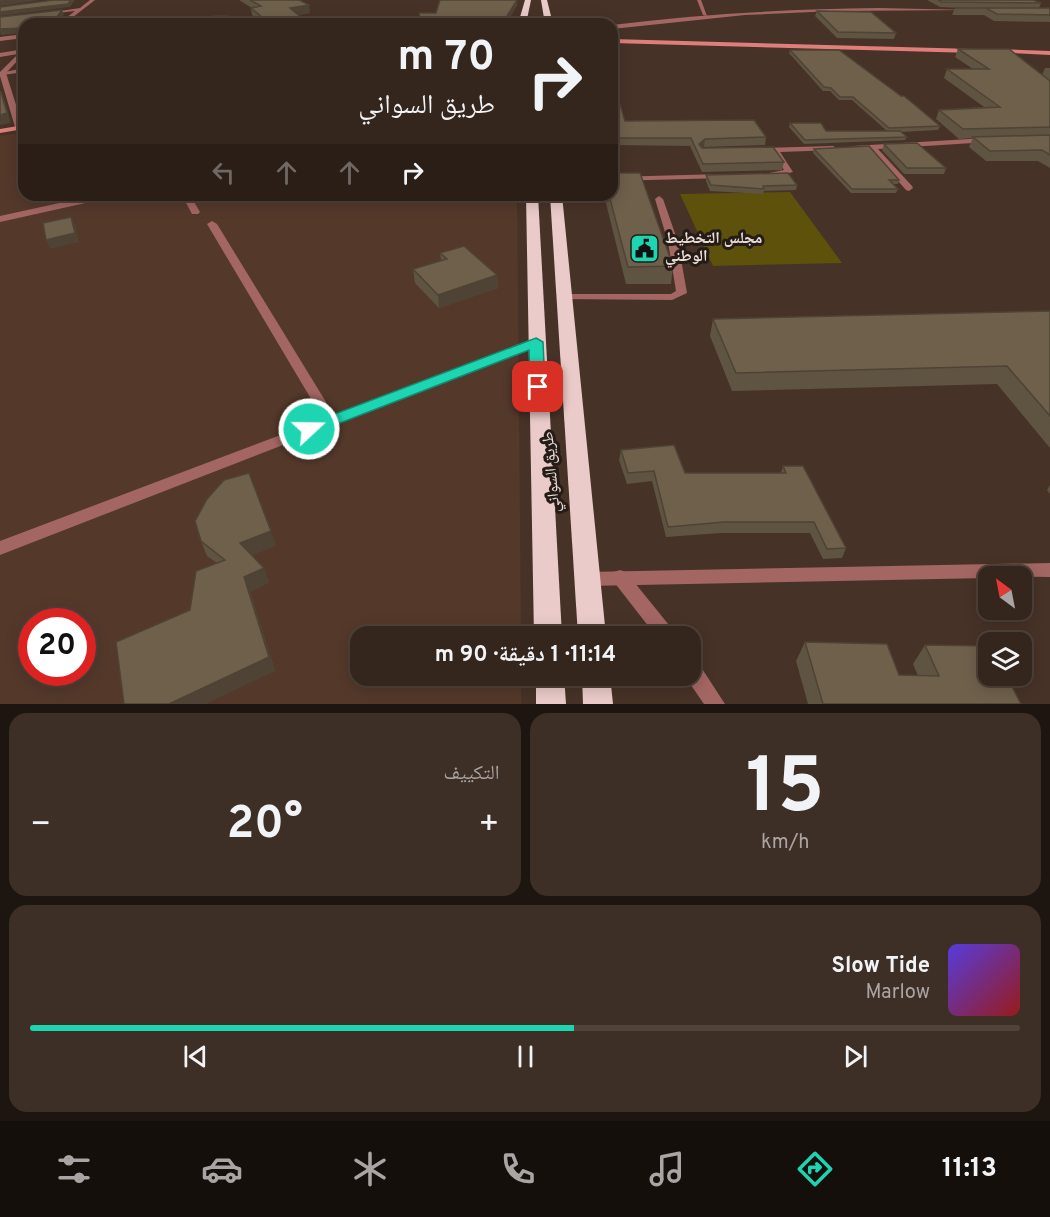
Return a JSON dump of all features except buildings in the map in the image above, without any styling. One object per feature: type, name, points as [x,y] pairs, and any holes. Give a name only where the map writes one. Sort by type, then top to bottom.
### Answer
[{"type":"highway","points":[[524,18],[528,0]]},
{"type":"highway","points":[[544,0],[548,18]]},
{"type":"highway","name":"طريق السواني","points":[[532,201],[548,626]]},
{"type":"highway","name":"طريق السواني","points":[[556,201],[591,626]]},
{"type":"highway","points":[[550,686],[551,704]]},
{"type":"highway","points":[[597,686],[598,704]]},
{"type":"street","points":[[69,18],[93,0]]},
{"type":"street","points":[[699,0],[705,15]]},
{"type":"street","points":[[796,5],[801,11]]},
{"type":"street","points":[[46,13],[80,9]]},
{"type":"street","points":[[618,26],[705,15],[801,11],[970,10]]},
{"type":"street","points":[[0,39],[18,37]]},
{"type":"street","points":[[618,41],[981,51]]},
{"type":"street","points":[[993,51],[1050,53]]},
{"type":"street","points":[[1005,51],[1014,59]]},
{"type":"street","points":[[0,55],[18,52]]},
{"type":"street","points":[[2,73],[18,57]]},
{"type":"street","points":[[2,73],[18,71]]},
{"type":"street","points":[[2,73],[18,116]]},
{"type":"street","points":[[0,131],[18,128]]},
{"type":"street","points":[[755,150],[872,147],[995,140]]},
{"type":"street","points":[[872,147],[909,188]]},
{"type":"street","points":[[766,175],[784,175],[789,172],[775,150]]},
{"type":"street","points":[[618,179],[730,176]]},
{"type":"street","points":[[564,297],[672,297],[682,293],[673,242],[660,200]]},
{"type":"street","points":[[0,219],[81,201]]},
{"type":"street","points":[[189,201],[195,212]]},
{"type":"street","points":[[212,224],[331,421]]},
{"type":"street","points":[[0,548],[536,342]]},
{"type":"street","points":[[587,579],[1050,570]]},
{"type":"street","points":[[620,577],[659,626]]},
{"type":"street","points":[[701,683],[715,704]]},
{"type":"shaded area","points":[[18,133],[18,201],[517,201],[521,626],[350,626],[350,686],[521,686],[521,704],[0,704],[0,136]]},
{"type":"shaded area","points":[[790,192],[842,263],[713,266],[680,194]]},
{"type":"place","name":"مجلس التخطيط الوطني","points":[[644,248]]},
{"type":"route","points":[[309,429],[536,342],[538,387]]}]
